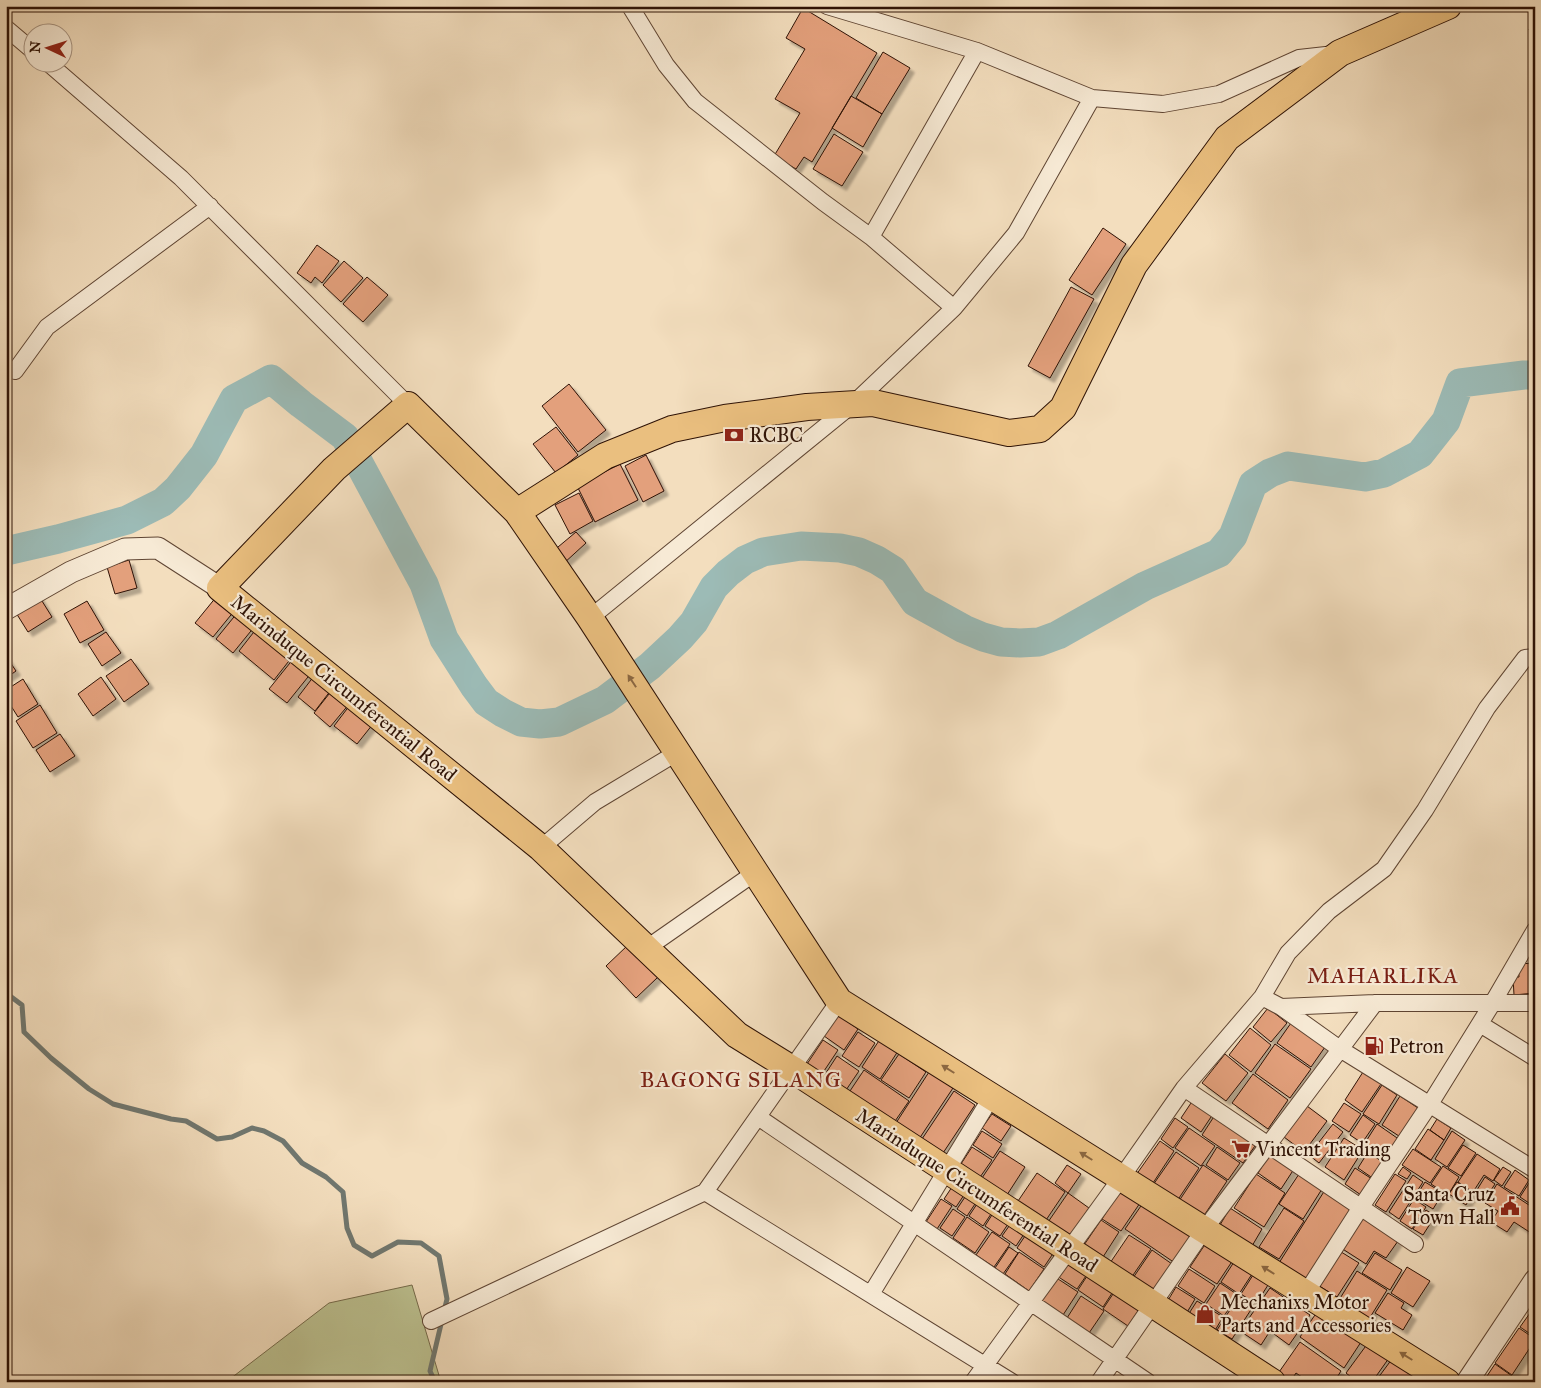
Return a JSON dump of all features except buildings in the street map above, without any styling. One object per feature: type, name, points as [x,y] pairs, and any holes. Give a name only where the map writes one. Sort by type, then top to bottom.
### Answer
[{"type":"main road","points":[[518,512],[605,456],[672,429],[725,418],[807,407],[873,402],[1009,433],[1040,429],[1062,408],[1134,265],[1227,138],[1340,53],[1448,6]]},
{"type":"main road","points":[[408,406],[518,512],[648,706],[839,1001],[1447,1382]]},
{"type":"main road","name":"Marinduque Circumferential Road","points":[[408,406],[334,469],[220,588],[541,848],[737,1035],[1272,1382]]},
{"type":"street","points":[[630,6],[666,65],[695,101],[823,202],[871,237],[954,308]]},
{"type":"street","points":[[827,6],[977,52],[1092,98],[1163,104],[1219,94],[1299,58],[1340,53]]},
{"type":"street","points":[[6,28],[22,42]]},
{"type":"street","points":[[871,237],[977,52]]},
{"type":"street","points":[[59,72],[181,178],[408,406]]},
{"type":"street","points":[[590,618],[853,404],[954,308],[1016,232],[1092,98]]},
{"type":"street","points":[[15,371],[47,327],[210,206]]},
{"type":"street","points":[[6,609],[71,572],[125,549],[158,548],[220,588]]},
{"type":"street","points":[[973,1382],[1184,1088],[1262,997],[1288,953],[1329,911],[1384,869],[1425,810],[1487,708],[1525,658],[1535,658]]},
{"type":"street","points":[[541,848],[595,802],[678,752]]},
{"type":"street","points":[[647,948],[756,872]]},
{"type":"street","points":[[1306,1293],[1430,1104],[1535,930]]},
{"type":"street","points":[[1262,997],[1281,1007],[1340,1049],[1535,1170]]},
{"type":"street","points":[[431,1322],[705,1192],[839,1001]]},
{"type":"street","points":[[1281,1007],[1375,1003],[1535,1003]]},
{"type":"street","points":[[1099,1382],[1204,1230],[1375,1003]]},
{"type":"street","points":[[1480,1024],[1535,1058]]},
{"type":"street","points":[[1184,1088],[1416,1244]]},
{"type":"street","points":[[871,1294],[992,1096]]},
{"type":"street","points":[[758,1117],[1148,1382]]},
{"type":"street","points":[[705,1192],[1012,1382]]},
{"type":"street","points":[[1467,1382],[1535,1280]]},
{"type":"green space","points":[[412,1285],[441,1382],[226,1382],[329,1303]]},
{"type":"waterway","points":[[6,551],[127,520],[163,502],[178,488],[204,455],[234,399],[271,379],[345,437],[424,584],[444,639],[486,702],[521,722],[540,724],[559,722],[605,700],[650,666],[694,622],[714,587],[745,560],[763,552],[801,546],[840,548],[859,552],[893,570],[915,602],[964,629],[1001,642],[1039,642],[1058,635],[1145,586],[1219,553],[1233,536],[1253,484],[1270,473],[1288,466],[1365,477],[1384,473],[1420,454],[1446,421],[1460,383],[1535,375]]},
{"type":"waterway","points":[[6,993],[22,1005],[24,1032],[51,1058],[89,1089],[113,1104],[186,1121],[217,1139],[232,1137],[252,1128],[264,1131],[283,1141],[302,1163],[326,1177],[343,1192],[347,1228],[354,1245],[372,1256],[398,1242],[421,1243],[439,1256],[447,1299],[444,1311]]},
{"type":"waterway","points":[[435,1382],[430,1371],[442,1320]]},
{"type":"place","name":"RCBC","points":[[734,435]]},
{"type":"place","name":"Petron","points":[[1374,1046]]},
{"type":"place","name":"Vincent Trading","points":[[1241,1149]]},
{"type":"place","name":"Santa Cruz Town Hall","points":[[1510,1206]]},
{"type":"place","name":"Mechanixs Motor Parts and Accessories","points":[[1205,1314]]},
{"type":"district","name":"MAHARLIKA","points":[[1383,975]]},
{"type":"district","name":"BAGONG SILANG","points":[[741,1079]]}]
